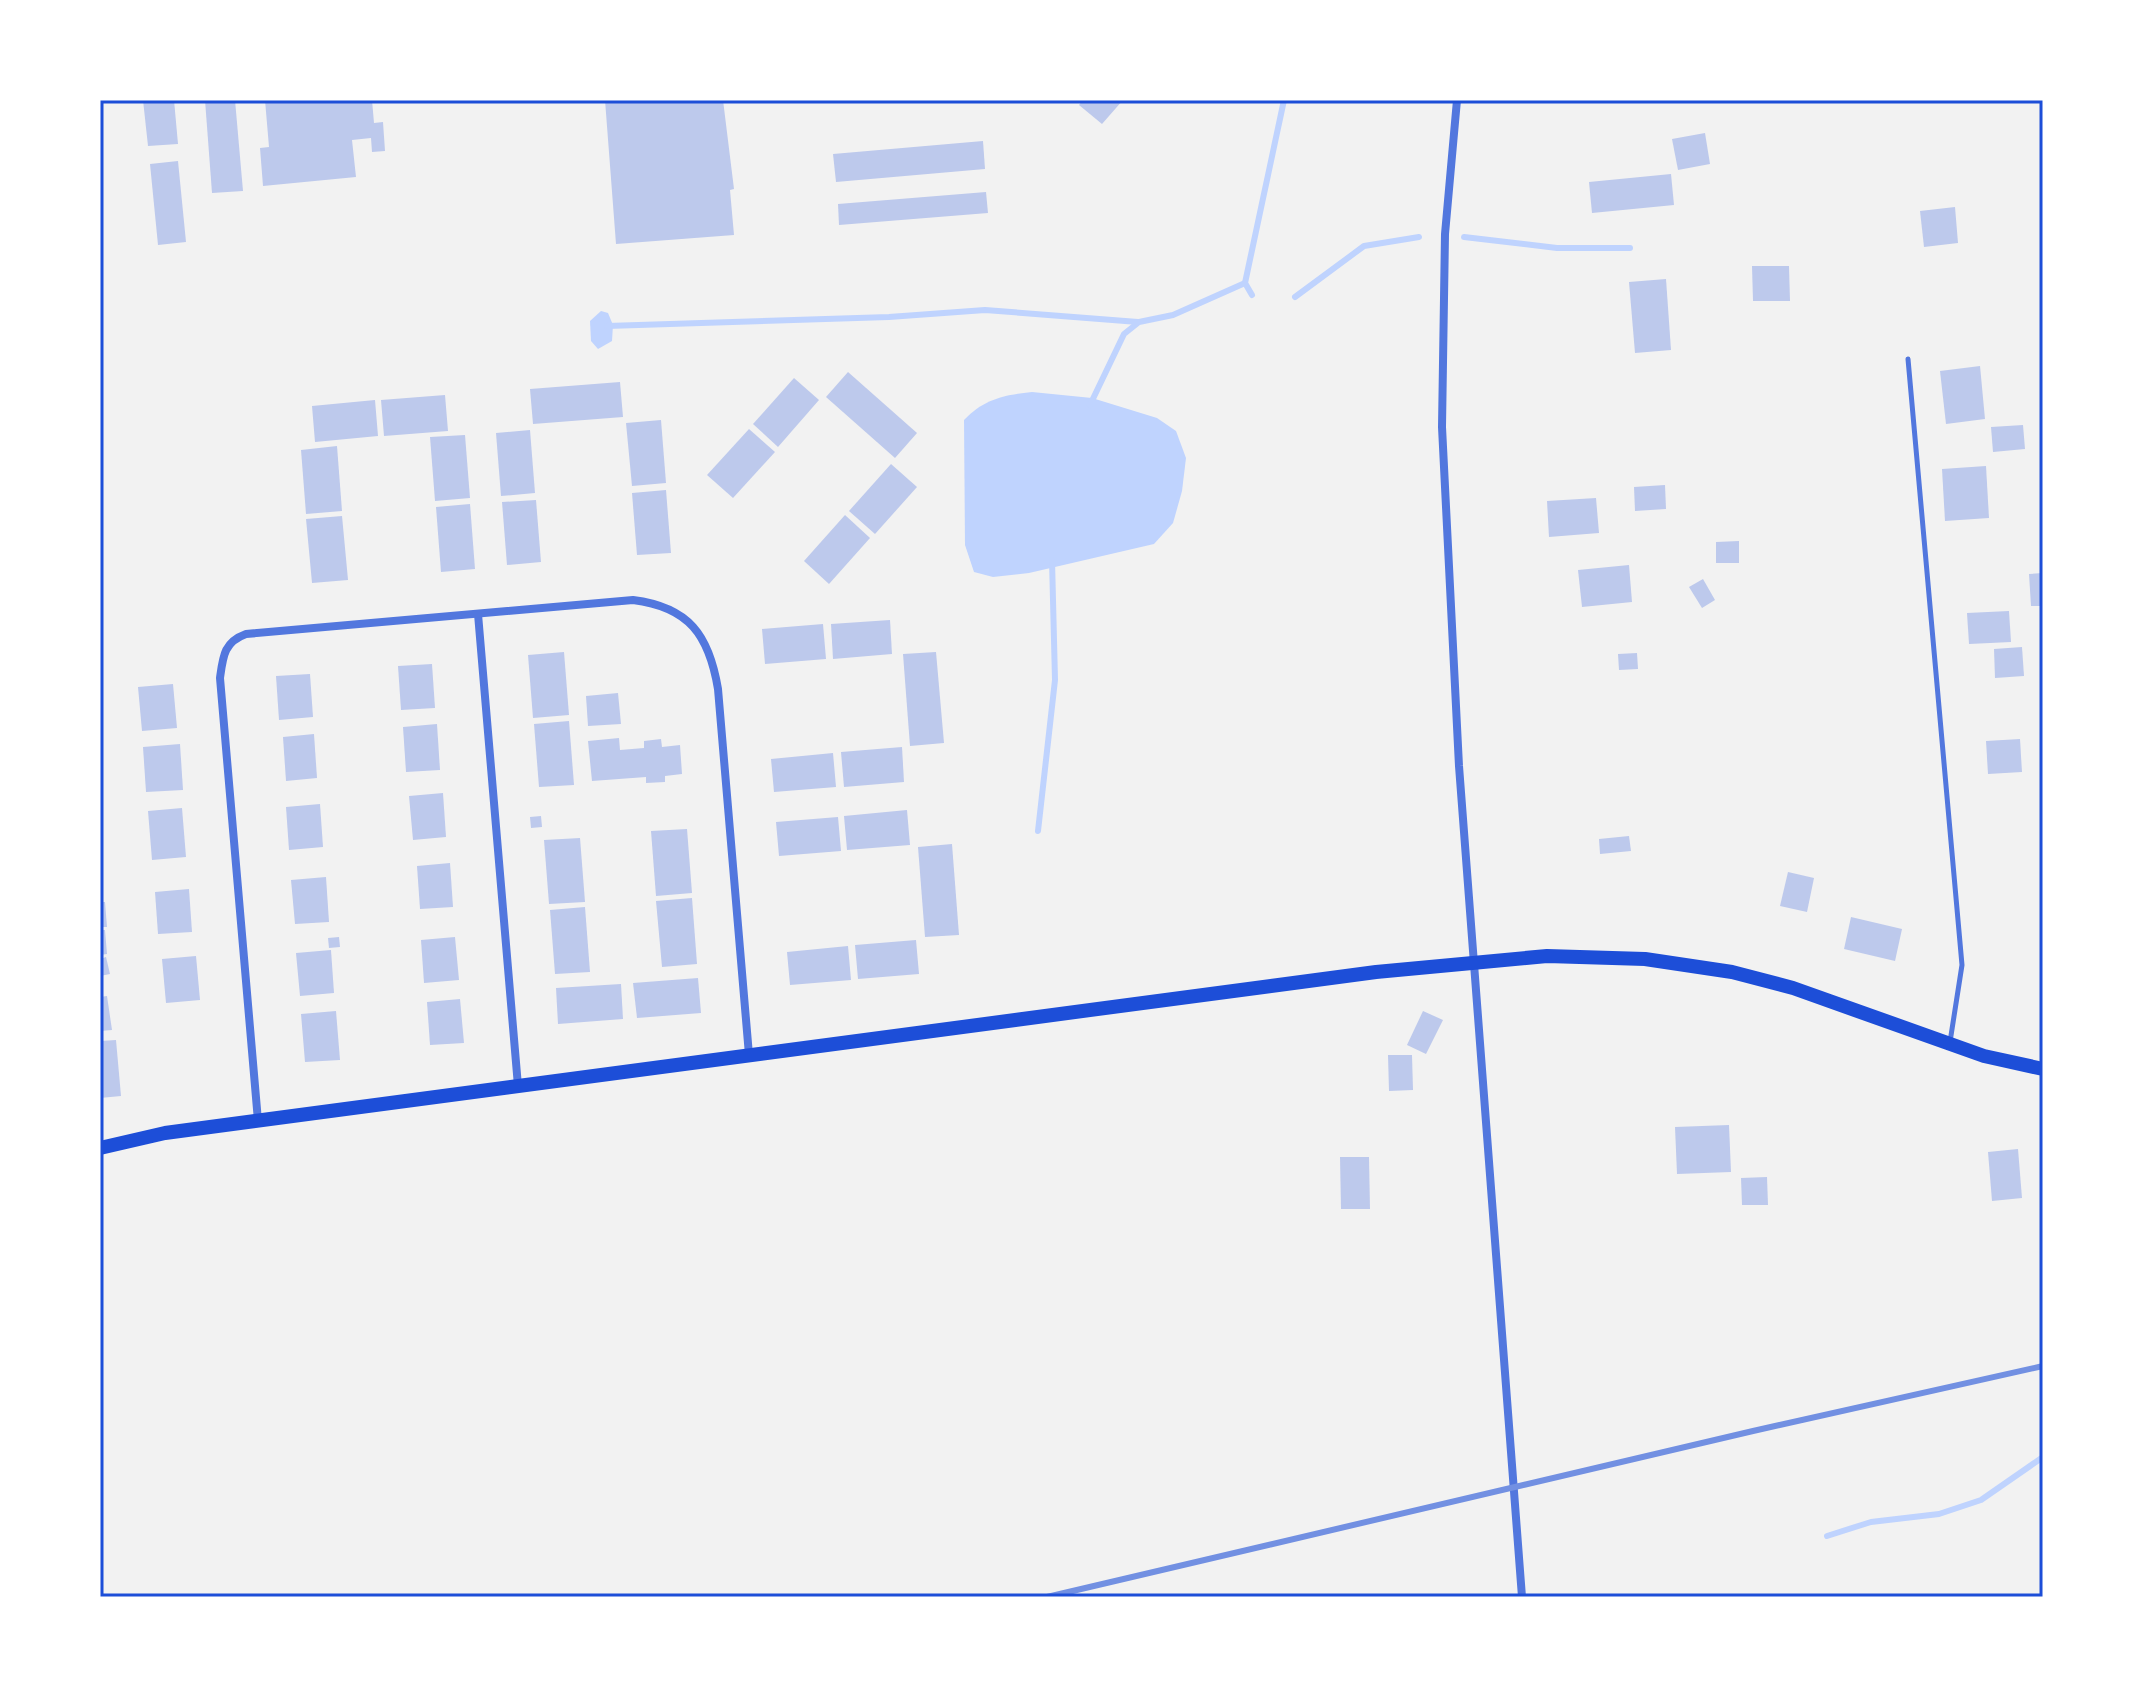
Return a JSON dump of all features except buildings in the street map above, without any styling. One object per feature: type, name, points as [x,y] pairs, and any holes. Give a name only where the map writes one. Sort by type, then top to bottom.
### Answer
[{"type":"main road","points":[[100,1148],[165,1133],[1475,961],[1600,956],[1732,972],[1793,988],[2008,1063],[2043,1069]]},
{"type":"street","points":[[1457,100],[1445,234],[1442,427],[1459,766],[1522,1597]]},
{"type":"street","points":[[258,1121],[220,678],[223,653],[231,639],[246,634],[633,600],[658,603],[688,622],[710,650],[718,689],[749,1055]]},
{"type":"street","points":[[478,614],[518,1086]]},
{"type":"lane","points":[[1908,359],[1962,965],[1950,1043]]},
{"type":"water","points":[[601,311],[608,313],[613,325],[612,341],[598,349],[591,341],[590,321]]},
{"type":"water","points":[[1032,392],[1092,398],[1157,418],[1176,431],[1186,458],[1182,491],[1173,523],[1154,544],[1029,573],[993,577],[974,572],[965,545],[964,420],[995,399]]},
{"type":"waterway","points":[[1252,295],[1245,283],[1284,100]]},
{"type":"waterway","points":[[1295,297],[1364,246],[1419,237]]},
{"type":"waterway","points":[[1464,237],[1557,248],[1630,248]]},
{"type":"waterway","points":[[1090,405],[1124,334],[1139,322],[1173,315],[1245,283]]},
{"type":"waterway","points":[[607,326],[889,317],[985,310],[1138,322]]},
{"type":"waterway","points":[[1038,831],[1055,680],[1052,560]]},
{"type":"waterway","points":[[1827,1536],[1871,1522],[1939,1514],[1981,1500],[2043,1457]]},
{"type":"railway","points":[[1047,1597],[2043,1366]]}]
